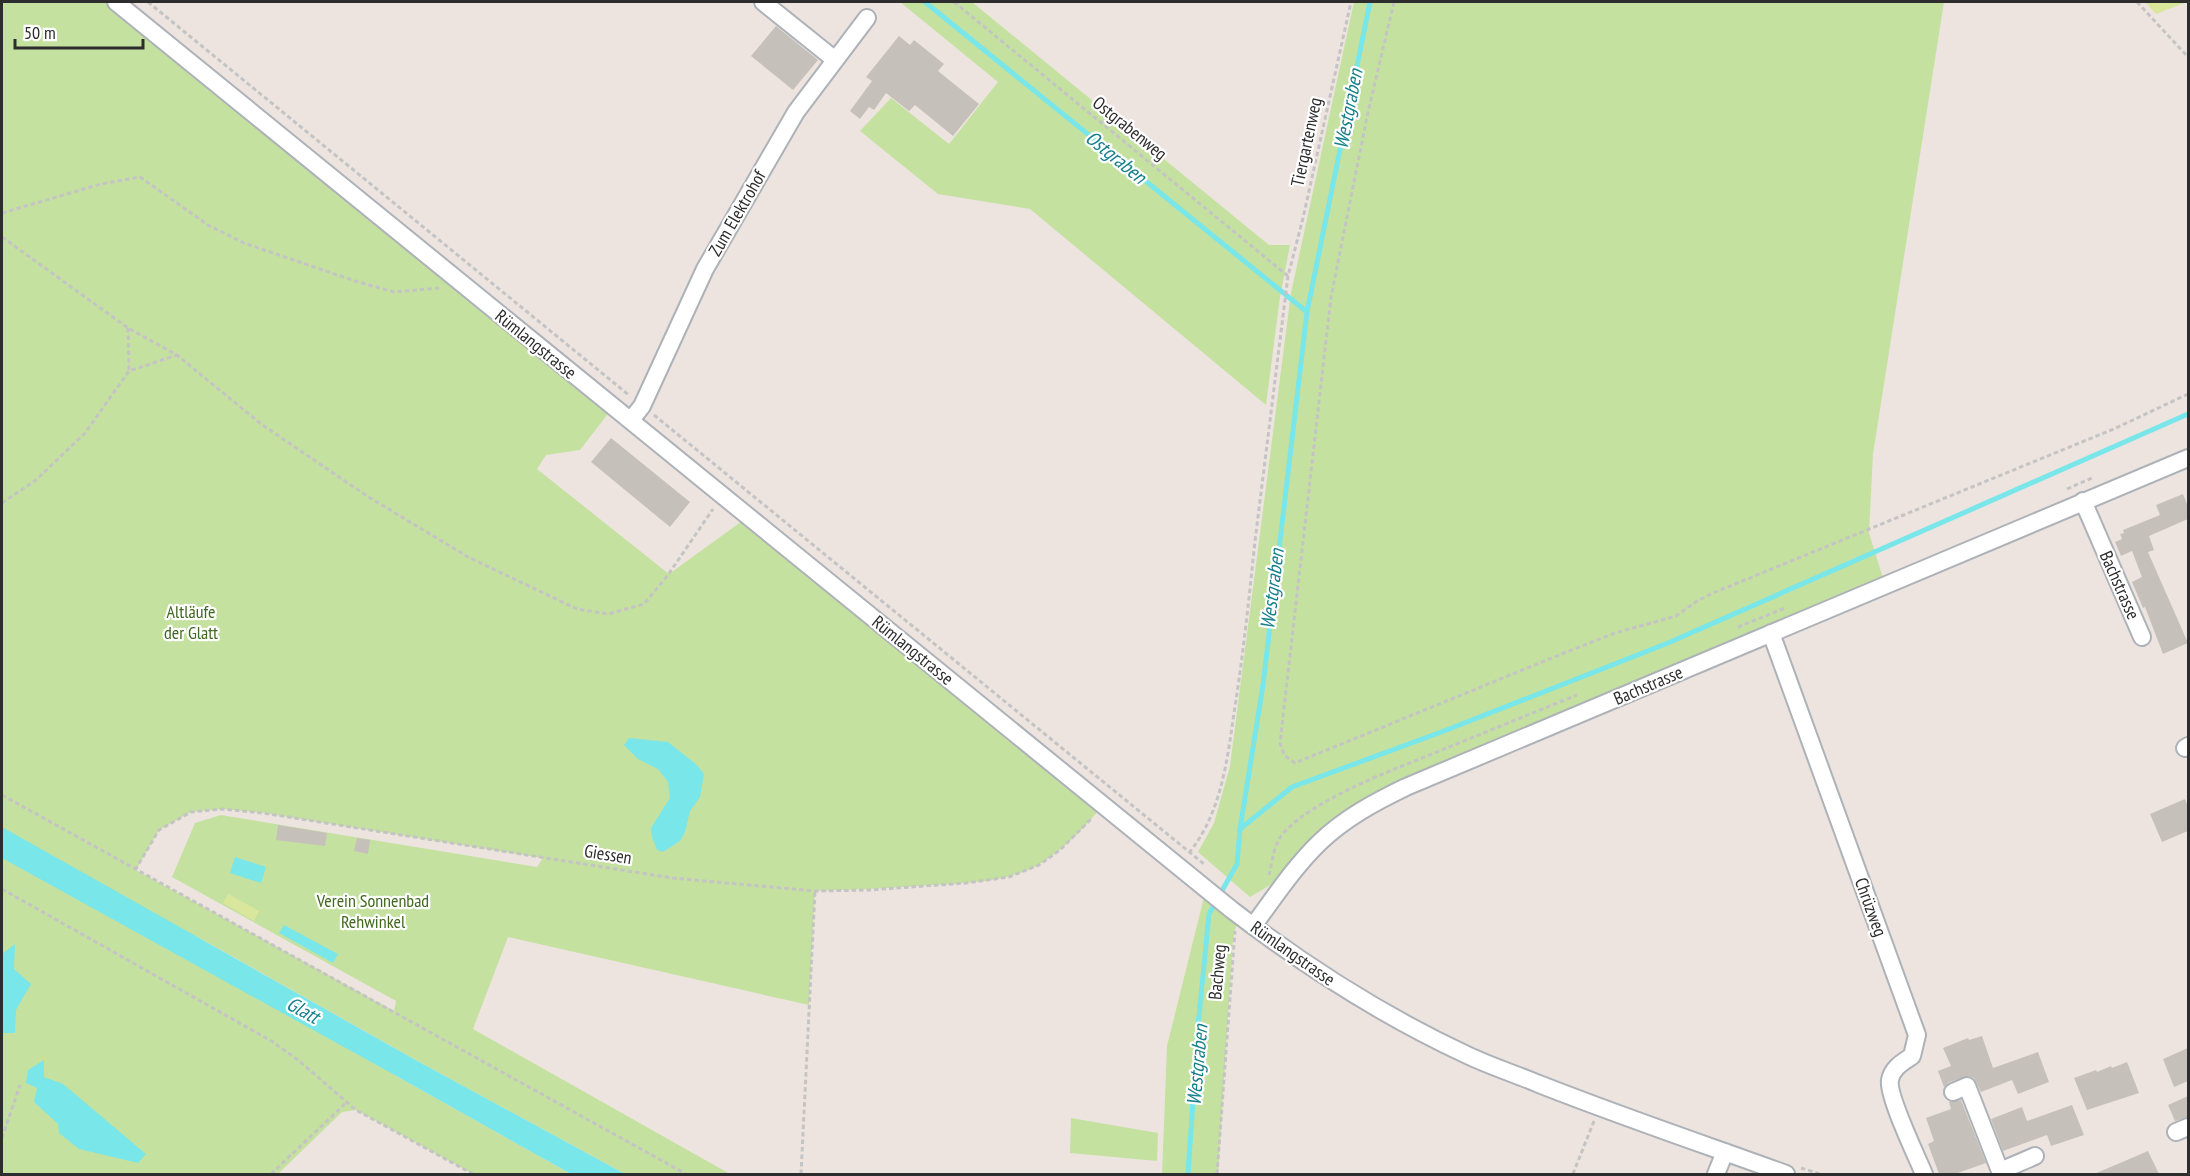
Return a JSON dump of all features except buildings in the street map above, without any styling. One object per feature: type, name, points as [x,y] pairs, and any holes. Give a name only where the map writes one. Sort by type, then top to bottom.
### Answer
[{"type":"street","name":"Rümlangstrasse","points":[[116,2],[1242,918],[1353,994],[1418,1031],[1469,1056],[1599,1108],[1725,1152],[1792,1170]]},
{"type":"street","points":[[763,2],[834,59]]},
{"type":"street","name":"Zum Elektrohof","points":[[630,420],[642,406],[705,269],[795,112],[867,18]]},
{"type":"street","name":"Bachstrasse","points":[[1242,918],[1295,869],[1320,842],[1348,819],[1376,801],[2188,458]]},
{"type":"street","name":"Bachstrasse","points":[[2083,501],[2142,637]]},
{"type":"street","name":"Chrüzweg","points":[[1771,633],[1917,1035],[1912,1056],[1896,1067],[1890,1081],[1893,1098],[1924,1174]]},
{"type":"street","points":[[1953,1092],[1967,1086],[2000,1173],[2035,1156]]},
{"type":"street","points":[[1716,1174],[1725,1152]]},
{"type":"path","points":[[148,2],[1207,866]]},
{"type":"path","name":"Ostgrabenweg","points":[[954,2],[1288,276]]},
{"type":"path","name":"Tiergartenweg","points":[[1179,866],[1210,821],[1221,790],[1240,673],[1288,276],[1304,218],[1351,2]]},
{"type":"path","points":[[1394,2],[1368,112],[1331,297],[1280,743],[1284,755],[1295,763],[1615,633],[1676,616],[1713,593],[2116,428],[2188,394]]},
{"type":"path","points":[[2137,2],[2188,57]]},
{"type":"path","points":[[2,213],[101,184],[140,177],[207,225],[244,243],[355,281],[394,292],[466,286]]},
{"type":"path","points":[[2,237],[128,328],[177,355],[261,424],[368,496],[468,557],[577,609],[608,614],[644,604],[668,575],[723,495]]},
{"type":"path","points":[[128,328],[129,371]]},
{"type":"path","points":[[2,503],[36,480],[85,433],[129,371],[177,355]]},
{"type":"path","points":[[2,795],[686,1174]]},
{"type":"path","name":"Giessen","points":[[135,870],[159,830],[191,812],[222,809],[263,813],[672,878],[814,891],[869,890],[966,883],[1009,877],[1046,860],[1088,823]]},
{"type":"path","points":[[2,889],[273,1042],[356,1110],[473,1174]]},
{"type":"path","points":[[801,1174],[814,891]]},
{"type":"path","name":"Bachweg","points":[[1217,1174],[1233,939],[1236,926],[1242,918]]},
{"type":"path","points":[[2,1138],[20,1085]]},
{"type":"path","points":[[272,1174],[347,1102]]},
{"type":"path","points":[[1573,1174],[1599,1108]]},
{"type":"path","points":[[1792,1170],[1820,1174]]},
{"type":"green space","name":"Altläufe der Glatt","points":[[2,2],[116,2],[614,406],[580,450],[546,455],[537,469],[669,574],[749,516],[1103,805],[1058,852],[1040,864],[1015,875],[960,883],[815,891],[809,1005],[508,937],[473,1029],[730,1174],[625,1174],[421,1063],[196,936],[391,1073],[571,1174],[473,1174],[356,1110],[342,1112],[278,1174],[2,1174]],"holes":[[[223,809],[263,813],[543,858],[537,867],[221,815],[195,823],[172,877],[396,1001],[394,1011],[136,870],[159,830],[191,812]]]},
{"type":"green space","points":[[900,2],[972,2],[1269,245],[1290,245],[1280,297],[1266,405],[1030,209],[938,194],[860,131],[891,98],[949,144],[998,82]]},
{"type":"green space","points":[[1354,2],[1944,2],[1873,454],[1869,533],[1883,578],[1384,789],[1338,817],[1304,845],[1272,884],[1250,897],[1198,852],[1214,823],[1230,766],[1291,293]]},
{"type":"green space","points":[[2145,2],[2187,2],[2156,14]]},
{"type":"green space","points":[[1206,889],[1241,917],[1233,939],[1218,1174],[1162,1174],[1167,1046]]},
{"type":"green space","points":[[228,894],[259,911],[254,921],[223,903]]},
{"type":"green space","points":[[1071,1118],[1158,1133],[1157,1161],[1070,1153]]},
{"type":"water","points":[[629,738],[668,742],[697,765],[704,774],[700,797],[690,811],[685,832],[680,841],[663,852],[657,850],[651,828],[670,798],[668,782],[658,769],[638,759],[624,745]]},
{"type":"water","name":"Glatt","points":[[2,827],[421,1063],[625,1174],[571,1174],[2,858]]},
{"type":"water","points":[[235,857],[266,867],[261,883],[230,873]]},
{"type":"water","points":[[284,925],[338,954],[333,963],[279,933]]},
{"type":"water","points":[[15,944],[14,969],[31,984],[16,1010],[15,1033],[2,1033],[2,954]]},
{"type":"water","points":[[44,1060],[44,1077],[63,1084],[146,1154],[138,1163],[79,1149],[59,1133],[58,1124],[34,1102],[37,1088],[26,1083],[28,1070]]},
{"type":"waterway","name":"Ostgraben","points":[[925,2],[1307,312]]},
{"type":"waterway","name":"Westgraben","points":[[1188,1174],[1198,1026],[1209,914],[1237,864],[1240,829],[1263,685],[1307,312],[1370,2]]},
{"type":"waterway","points":[[1240,829],[1292,787],[1444,731],[1668,643],[2188,414]]},
{"type":"park label","name":"Verein Sonnenbad Rehwinkel","points":[[373,910]]}]
